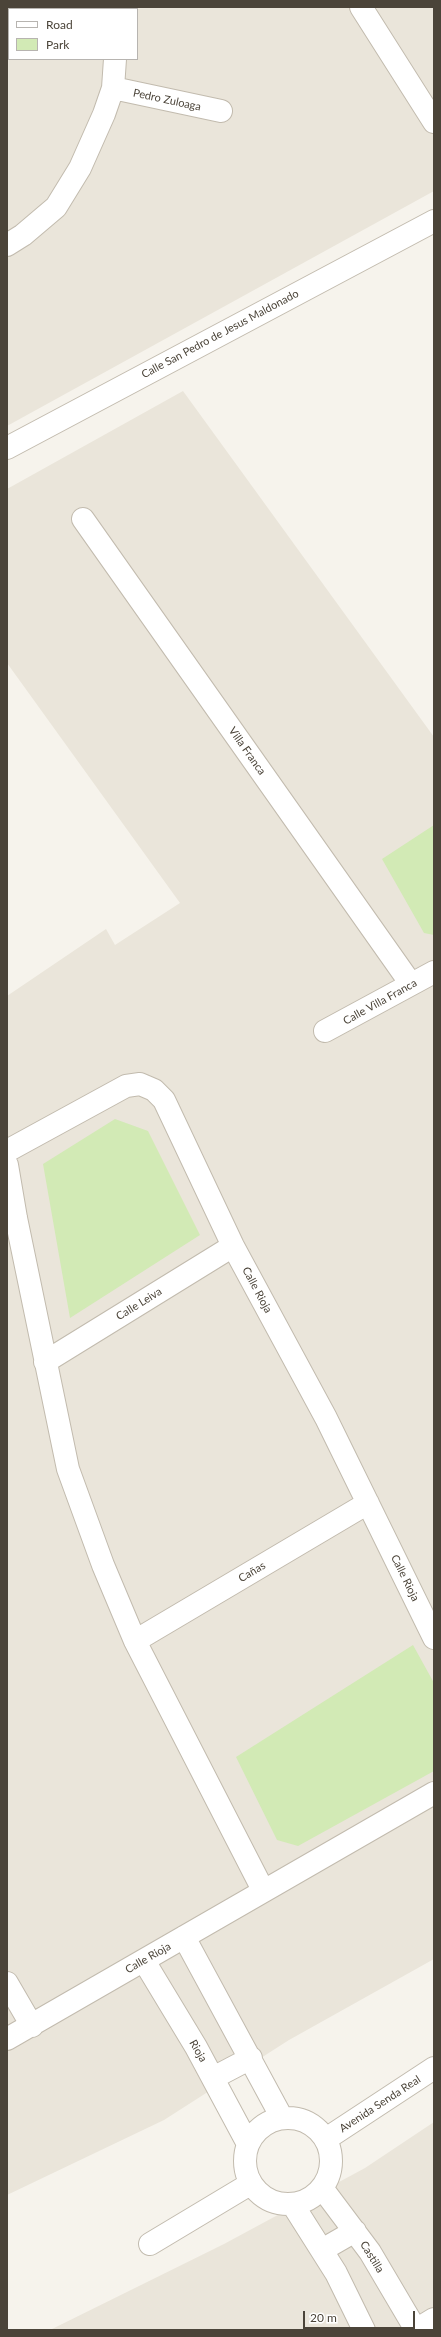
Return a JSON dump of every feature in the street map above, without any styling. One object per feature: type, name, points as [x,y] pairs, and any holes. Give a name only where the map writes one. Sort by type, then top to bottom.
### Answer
[{"type":"street","points":[[361,7],[434,122]]},
{"type":"street","points":[[7,245],[23,235],[56,207],[80,168],[104,114],[113,88],[115,60]]},
{"type":"street","name":"Pedro Zuloaga","points":[[113,88],[221,111]]},
{"type":"street","name":"Calle San Pedro de Jesus Maldonado","points":[[7,448],[434,221]]},
{"type":"street","name":"Villa Franca","points":[[83,518],[411,984]]},
{"type":"street","name":"Calle Villa Franca","points":[[325,1032],[434,972]]},
{"type":"street","name":"Calle Rioja","points":[[7,1151],[126,1086],[140,1084],[154,1090],[164,1100],[233,1246],[326,1418],[434,1638]]},
{"type":"street","points":[[7,1165],[45,1362],[68,1469],[103,1565],[135,1641],[263,1890]]},
{"type":"street","name":"Calle Leiva","points":[[45,1362],[233,1246]]},
{"type":"street","name":"Cañas","points":[[135,1641],[368,1503]]},
{"type":"street","name":"Calle Rioja","points":[[7,2039],[144,1961],[263,1890],[434,1793]]},
{"type":"street","points":[[184,1937],[251,2058],[282,2118]]},
{"type":"street","name":"Rioja","points":[[144,1961],[213,2078],[248,2144]]},
{"type":"street","points":[[7,1983],[32,2026]]},
{"type":"street","points":[[213,2078],[251,2058]]},
{"type":"street","name":"Avenida Senda Real","points":[[326,2140],[434,2068]]},
{"type":"street","points":[[282,2118],[299,2119],[314,2127],[326,2140],[332,2156],[330,2173],[322,2188],[310,2200],[293,2205],[276,2204],[261,2196],[250,2184],[244,2164],[248,2144],[256,2132],[268,2122],[282,2118]]},
{"type":"street","points":[[150,2244],[250,2184]]},
{"type":"street","name":"Castilla","points":[[322,2188],[355,2231],[416,2330]]},
{"type":"street","points":[[293,2205],[336,2273],[364,2330]]},
{"type":"street","points":[[322,2250],[355,2231]]},
{"type":"street","points":[[416,2330],[434,2319]]},
{"type":"shaded area","points":[[7,7],[434,7],[434,191],[7,426]]},
{"type":"shaded area","points":[[183,391],[434,737],[434,1959],[289,2040],[164,2120],[7,2195],[7,996],[106,929],[115,945],[180,903],[7,663],[7,489]]},
{"type":"shaded area","points":[[434,2122],[434,2330],[50,2330],[224,2244],[365,2168]]},
{"type":"green space","points":[[7,7],[92,7],[8,8],[7,15]]},
{"type":"green space","points":[[434,825],[434,935],[424,933],[382,859]]},
{"type":"green space","points":[[115,1119],[148,1131],[200,1235],[70,1318],[43,1164]]},
{"type":"green space","points":[[413,1645],[434,1683],[434,1771],[298,1846],[277,1840],[236,1757]]}]
